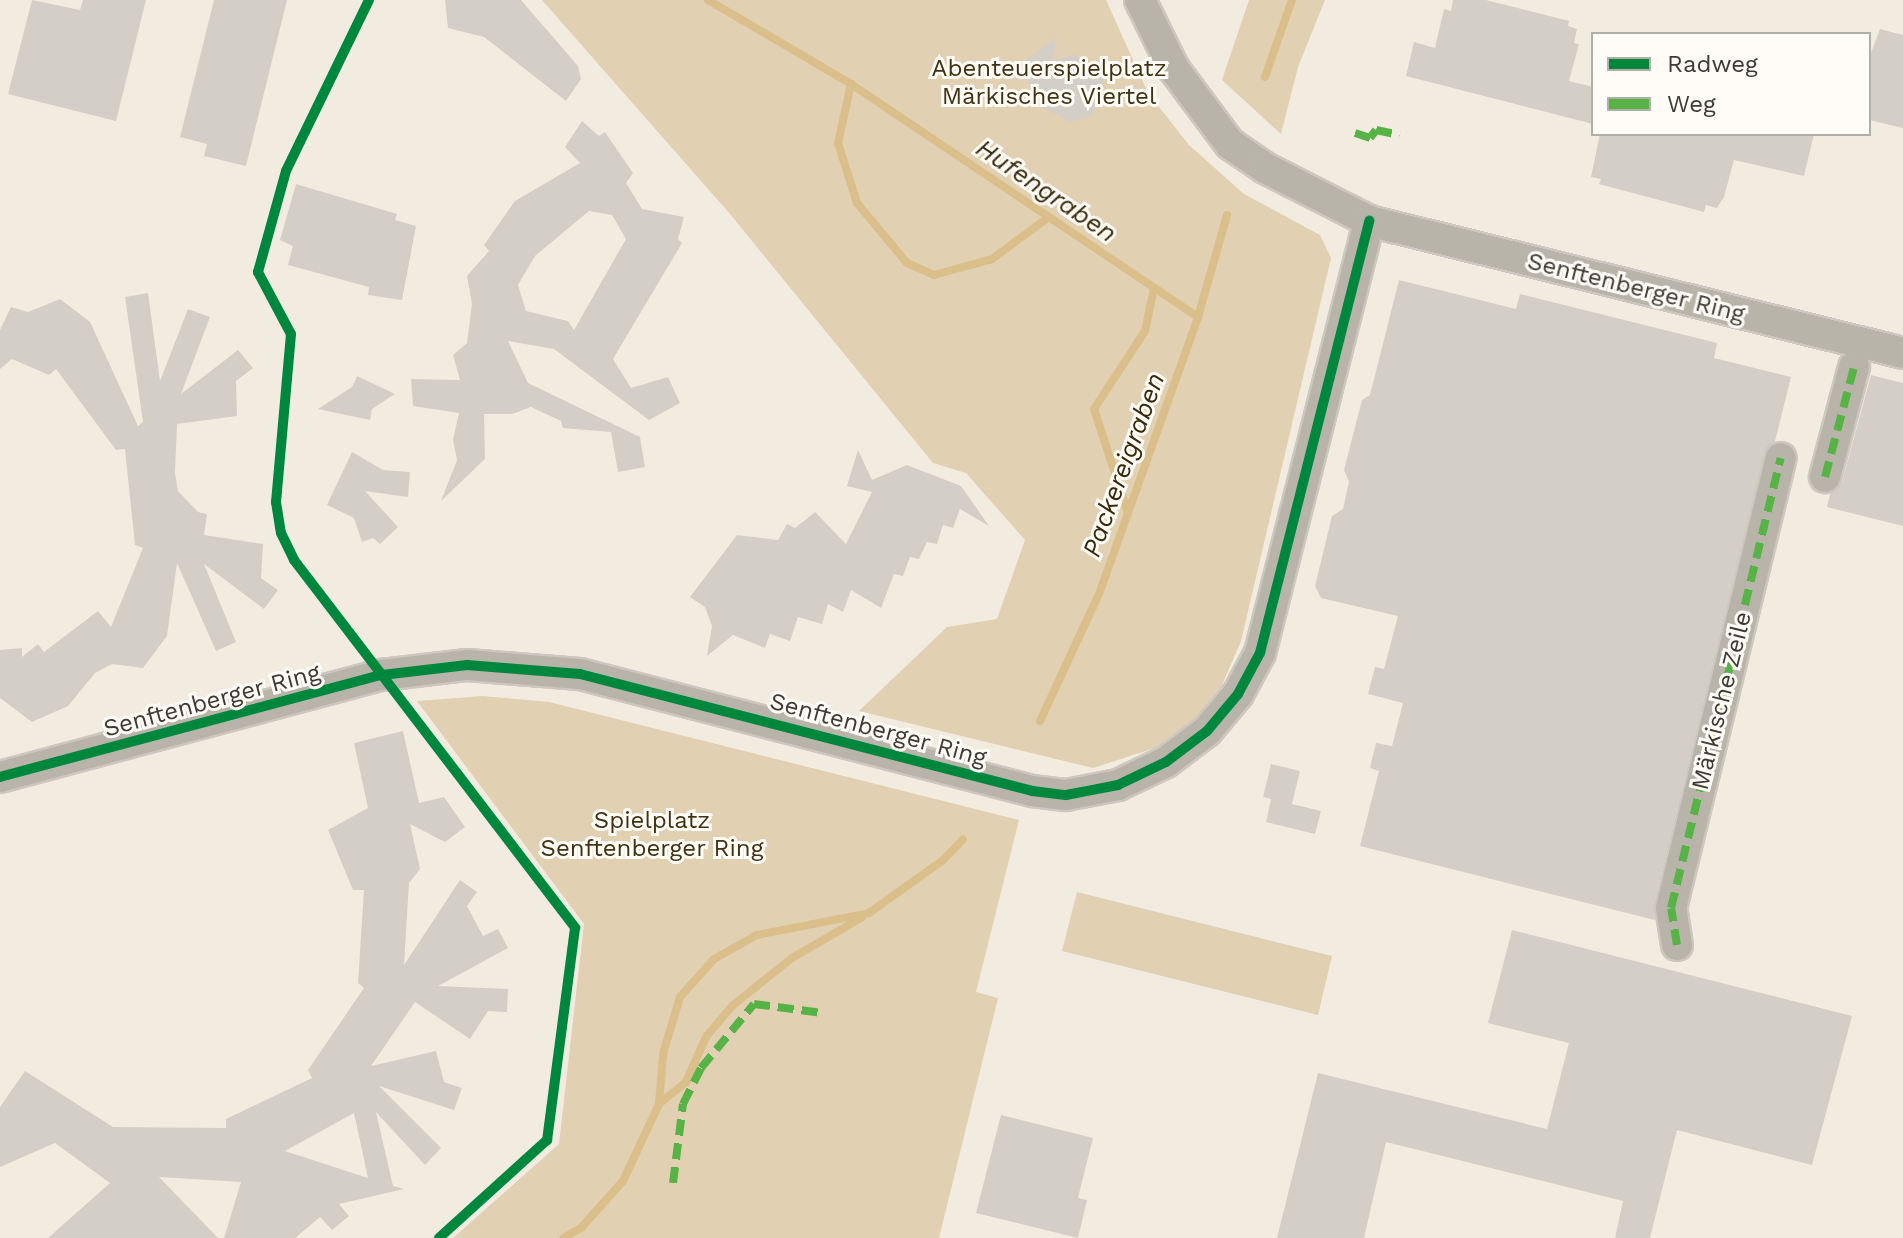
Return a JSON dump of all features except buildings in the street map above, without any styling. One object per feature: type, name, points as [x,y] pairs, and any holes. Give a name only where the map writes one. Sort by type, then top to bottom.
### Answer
[{"type":"street","name":"Senftenberger Ring","points":[[1140,0],[1174,69],[1230,144],[1369,221],[1903,353]]},
{"type":"street","name":"Senftenberger Ring","points":[[0,777],[382,675],[467,665],[580,674],[1032,791],[1066,795],[1118,785],[1166,762],[1207,731],[1238,694],[1260,653],[1369,221]]},
{"type":"street","points":[[1825,477],[1854,367]]},
{"type":"street","name":"Märkische Zeile","points":[[1677,945],[1671,908],[1781,458]]},
{"type":"green space","name":"Abenteuerspielplatz Märkisches Viertel","points":[[542,0],[1106,0],[1148,93],[1189,145],[1244,194],[1320,235],[1331,258],[1241,641],[1222,685],[1195,718],[1155,748],[1093,768],[859,711],[947,627],[997,619],[1025,540],[966,473],[933,463],[730,214]]},
{"type":"green space","points":[[1249,0],[1325,0],[1298,67],[1281,134],[1222,80]]},
{"type":"green space","name":"Spielplatz Senftenberger Ring","points":[[483,696],[549,702],[1019,820],[976,992],[998,998],[939,1238],[453,1238],[559,1144],[584,924],[417,701]]},
{"type":"green space","points":[[1077,892],[1332,956],[1318,1015],[1062,951]]},
{"type":"waterway","name":"Hufengraben","points":[[708,0],[851,84],[1198,317]]},
{"type":"waterway","name":"Packereigraben","points":[[1265,77],[1292,0]]},
{"type":"waterway","points":[[851,84],[838,143],[857,203],[907,263],[934,275],[992,259],[1049,217]]},
{"type":"waterway","name":"Packereigraben","points":[[1040,721],[1099,594],[1198,317],[1227,215]]},
{"type":"waterway","points":[[1128,513],[1094,409],[1145,331],[1154,288]]},
{"type":"waterway","name":"Packereigraben","points":[[563,1238],[581,1228],[623,1181],[659,1104],[663,1054],[680,997],[714,959],[757,935],[869,913],[942,861],[963,839]]},
{"type":"waterway","name":"Packereigraben","points":[[659,1104],[686,1082],[706,1037],[732,1006],[792,958],[861,918]]},
{"type":"marked path","points":[[1355,133],[1370,138],[1376,130],[1399,135]]},
{"type":"marked path","points":[[1825,477],[1854,367]]},
{"type":"marked path","points":[[1677,945],[1671,908],[1781,458]]},
{"type":"marked path","points":[[673,1183],[683,1104],[701,1068],[754,1004],[822,1013]]},
{"type":"cycle path","points":[[369,0],[286,171],[258,272],[291,334],[276,502],[281,533],[294,560],[575,928],[547,1140],[439,1238]]},
{"type":"cycle path","points":[[0,777],[382,675],[467,665],[580,674],[1032,791],[1066,795],[1118,785],[1166,762],[1207,731],[1238,694],[1260,653],[1369,221]]}]
